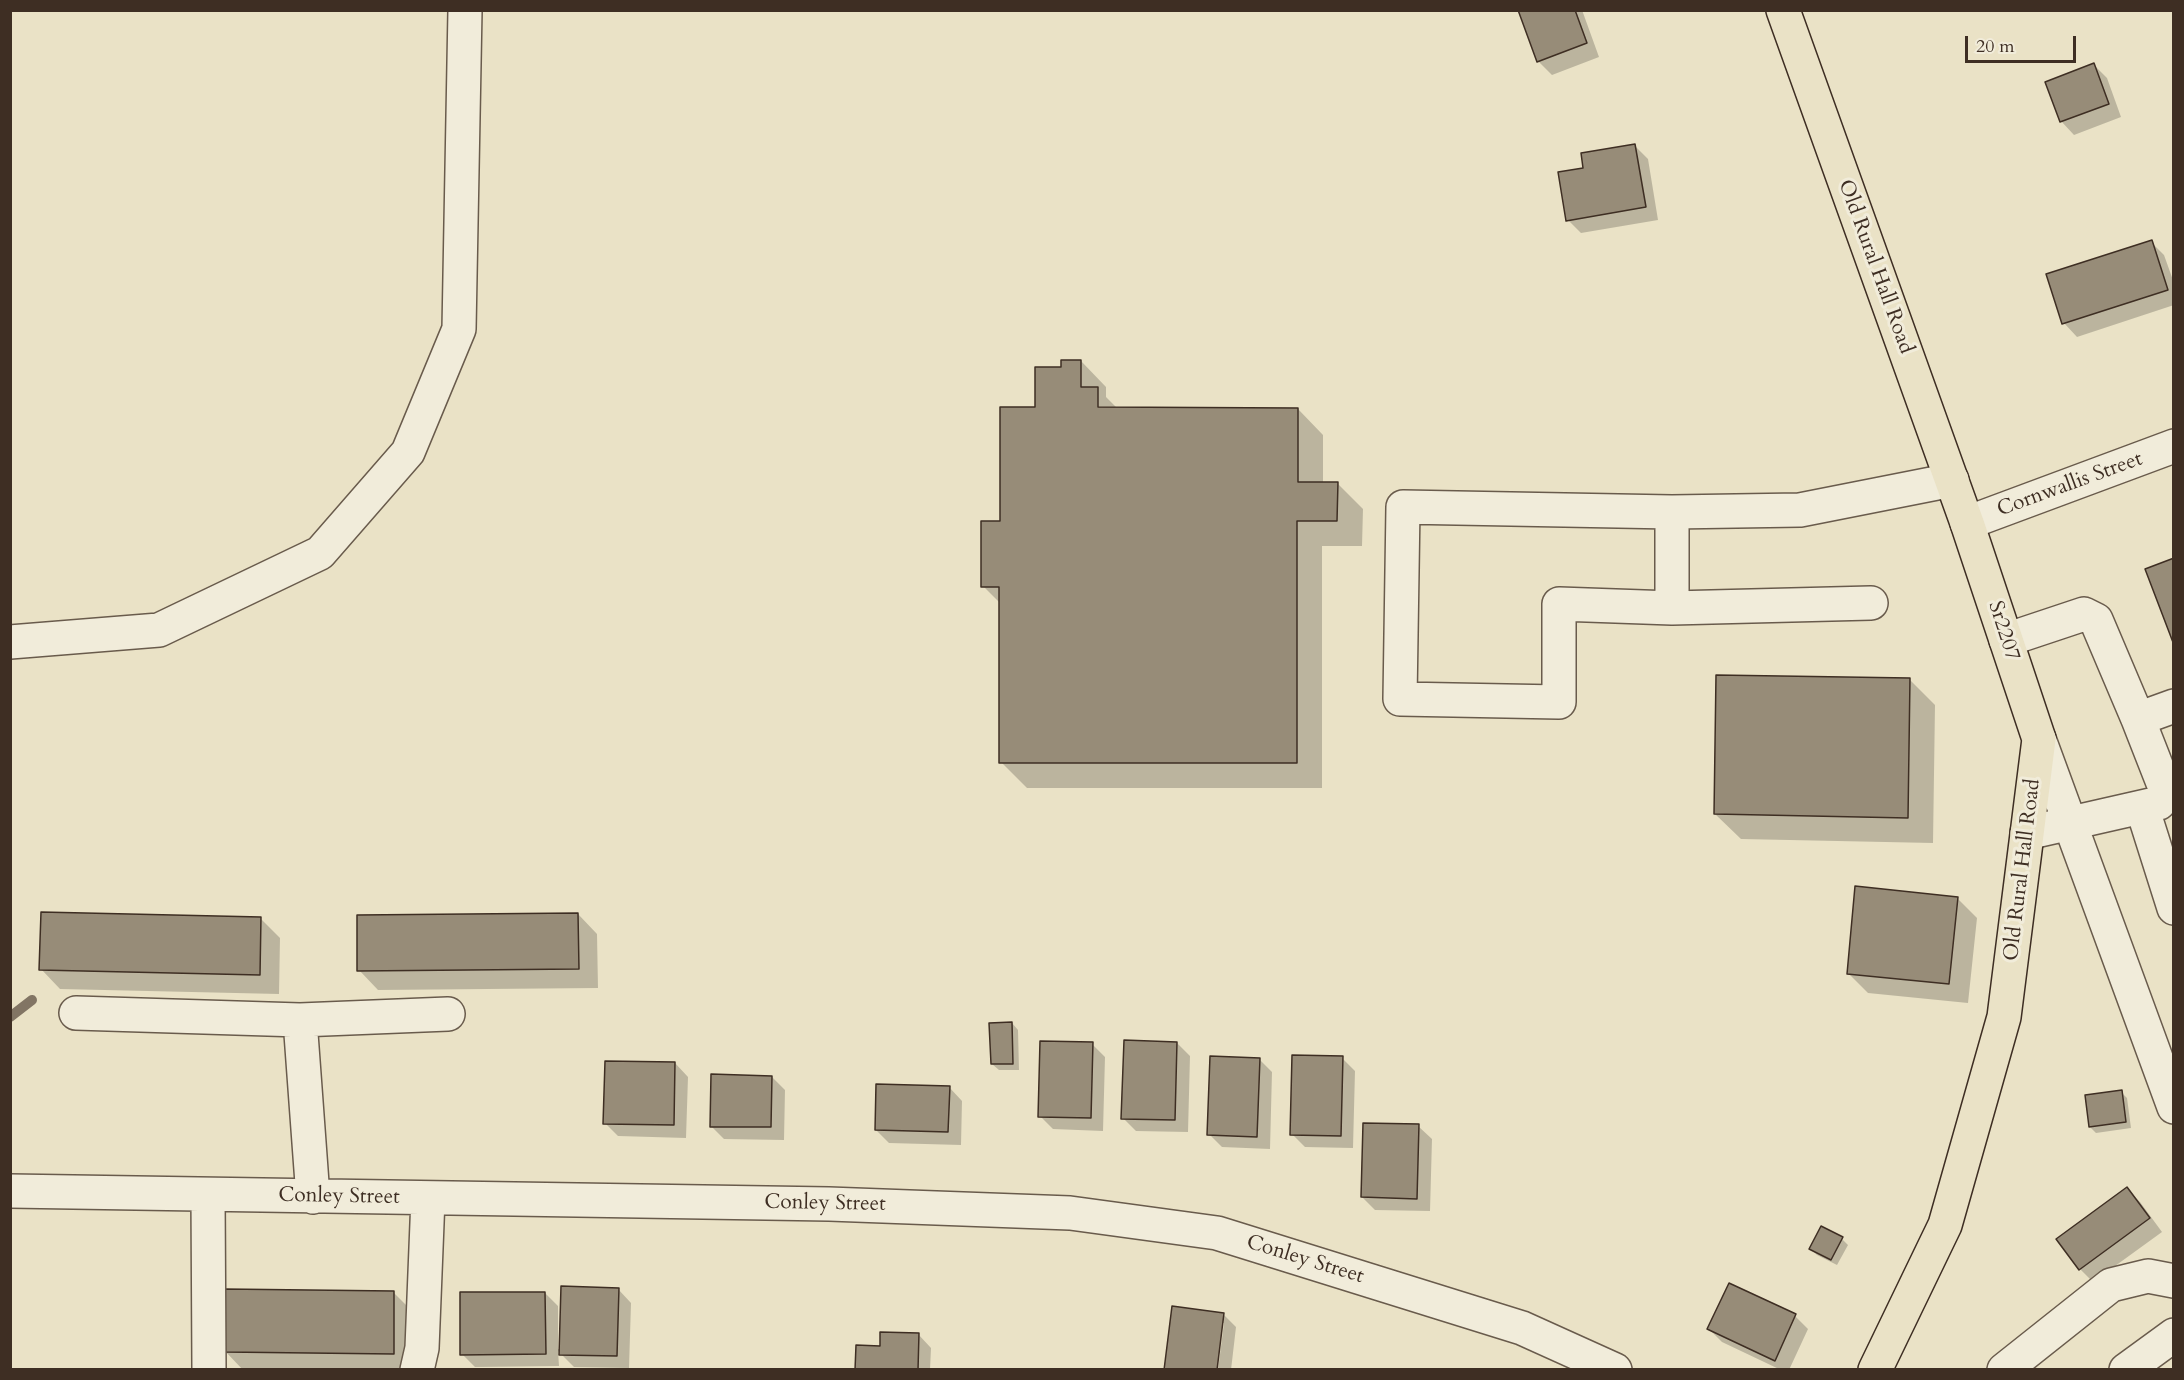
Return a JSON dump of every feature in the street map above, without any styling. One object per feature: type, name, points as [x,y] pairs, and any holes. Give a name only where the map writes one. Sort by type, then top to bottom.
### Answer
[{"type":"main road","name":"Old Rural Hall Road","points":[[1783,10],[1967,523]]},
{"type":"main road","name":"Sr2207","points":[[1967,523],[2039,739]]},
{"type":"main road","name":"Old Rural Hall Road","points":[[1875,1370],[1946,1225],[2004,1017],[2039,739]]},
{"type":"street","points":[[10,642],[159,630],[170,625],[320,553],[408,452],[459,328],[465,10]]},
{"type":"street","name":"Cornwallis Street","points":[[1967,523],[2174,446]]},
{"type":"street","points":[[1871,603],[1672,608],[1559,604],[1559,702],[1400,699],[1403,507],[1672,512],[1800,510],[1952,480]]},
{"type":"street","points":[[1672,512],[1672,608]]},
{"type":"street","points":[[2006,640],[2084,614],[2096,620],[2138,719],[2161,798],[2174,908]]},
{"type":"street","points":[[2138,719],[2174,706]]},
{"type":"street","name":"Old Rural Hall Road","points":[[2039,739],[2172,1097]]},
{"type":"street","points":[[2027,833],[2161,798]]},
{"type":"street","points":[[76,1013],[300,1020],[448,1014]]},
{"type":"street","points":[[300,1020],[313,1197]]},
{"type":"street","name":"Conley Street","points":[[10,1191],[829,1204],[1070,1213],[1217,1233],[1522,1328],[1554,1357],[1615,1370]]},
{"type":"street","points":[[208,1195],[209,1370]]},
{"type":"street","points":[[417,1370],[422,1348],[428,1198]]},
{"type":"street","points":[[2004,1370],[2111,1285],[2148,1276],[2174,1281]]},
{"type":"street","points":[[2126,1370],[2174,1335]]},
{"type":"building","points":[[1518,10],[1575,10],[1587,43],[1537,62]]},
{"type":"building","points":[[2094,63],[2109,104],[2060,122],[2045,82]]},
{"type":"building","points":[[1635,144],[1646,207],[1566,221],[1558,172],[1583,168],[1581,153]]},
{"type":"building","points":[[2152,240],[2168,290],[2062,324],[2046,274]]},
{"type":"building","points":[[1061,360],[1081,360],[1081,387],[1098,387],[1098,407],[1298,408],[1298,482],[1338,482],[1337,521],[1297,521],[1297,763],[999,763],[999,587],[981,587],[981,521],[1000,521],[1000,407],[1035,407],[1035,367],[1061,367]]},
{"type":"building","points":[[2174,558],[2174,645],[2145,569]]},
{"type":"building","points":[[1716,675],[1910,678],[1908,818],[1714,814]]},
{"type":"building","points":[[1855,886],[1958,897],[1949,984],[1847,974]]},
{"type":"building","points":[[41,912],[261,917],[260,975],[39,970]]},
{"type":"building","points":[[578,913],[579,969],[357,971],[357,915]]},
{"type":"building","points":[[1012,1022],[1013,1064],[991,1064],[989,1023]]},
{"type":"building","points":[[1124,1040],[1177,1042],[1175,1120],[1121,1119]]},
{"type":"building","points":[[1040,1041],[1093,1042],[1091,1118],[1038,1117]]},
{"type":"building","points":[[1292,1055],[1343,1056],[1341,1136],[1290,1135]]},
{"type":"building","points":[[1210,1056],[1260,1058],[1257,1137],[1207,1135]]},
{"type":"building","points":[[605,1061],[675,1062],[674,1125],[603,1124]]},
{"type":"building","points":[[711,1074],[772,1076],[771,1127],[710,1127]]},
{"type":"building","points":[[876,1084],[950,1086],[948,1132],[875,1130]]},
{"type":"building","points":[[2122,1090],[2126,1122],[2089,1127],[2085,1095]]},
{"type":"building","points":[[1363,1123],[1419,1124],[1417,1199],[1361,1197]]},
{"type":"building","points":[[2127,1187],[2150,1218],[2079,1270],[2056,1239]]},
{"type":"building","points":[[1821,1226],[1843,1237],[1831,1260],[1809,1249]]},
{"type":"building","points":[[1729,1283],[1796,1314],[1775,1361],[1707,1329]]},
{"type":"building","points":[[561,1286],[619,1288],[617,1356],[559,1355]]},
{"type":"building","points":[[224,1289],[394,1291],[394,1354],[224,1352]]},
{"type":"building","points":[[460,1292],[545,1292],[546,1354],[460,1355]]},
{"type":"building","points":[[1172,1306],[1224,1313],[1217,1370],[1164,1370]]},
{"type":"building","points":[[880,1332],[919,1333],[918,1370],[855,1370],[856,1345],[880,1346]]},
{"type":"waterway","points":[[10,1017],[32,1000]]}]
